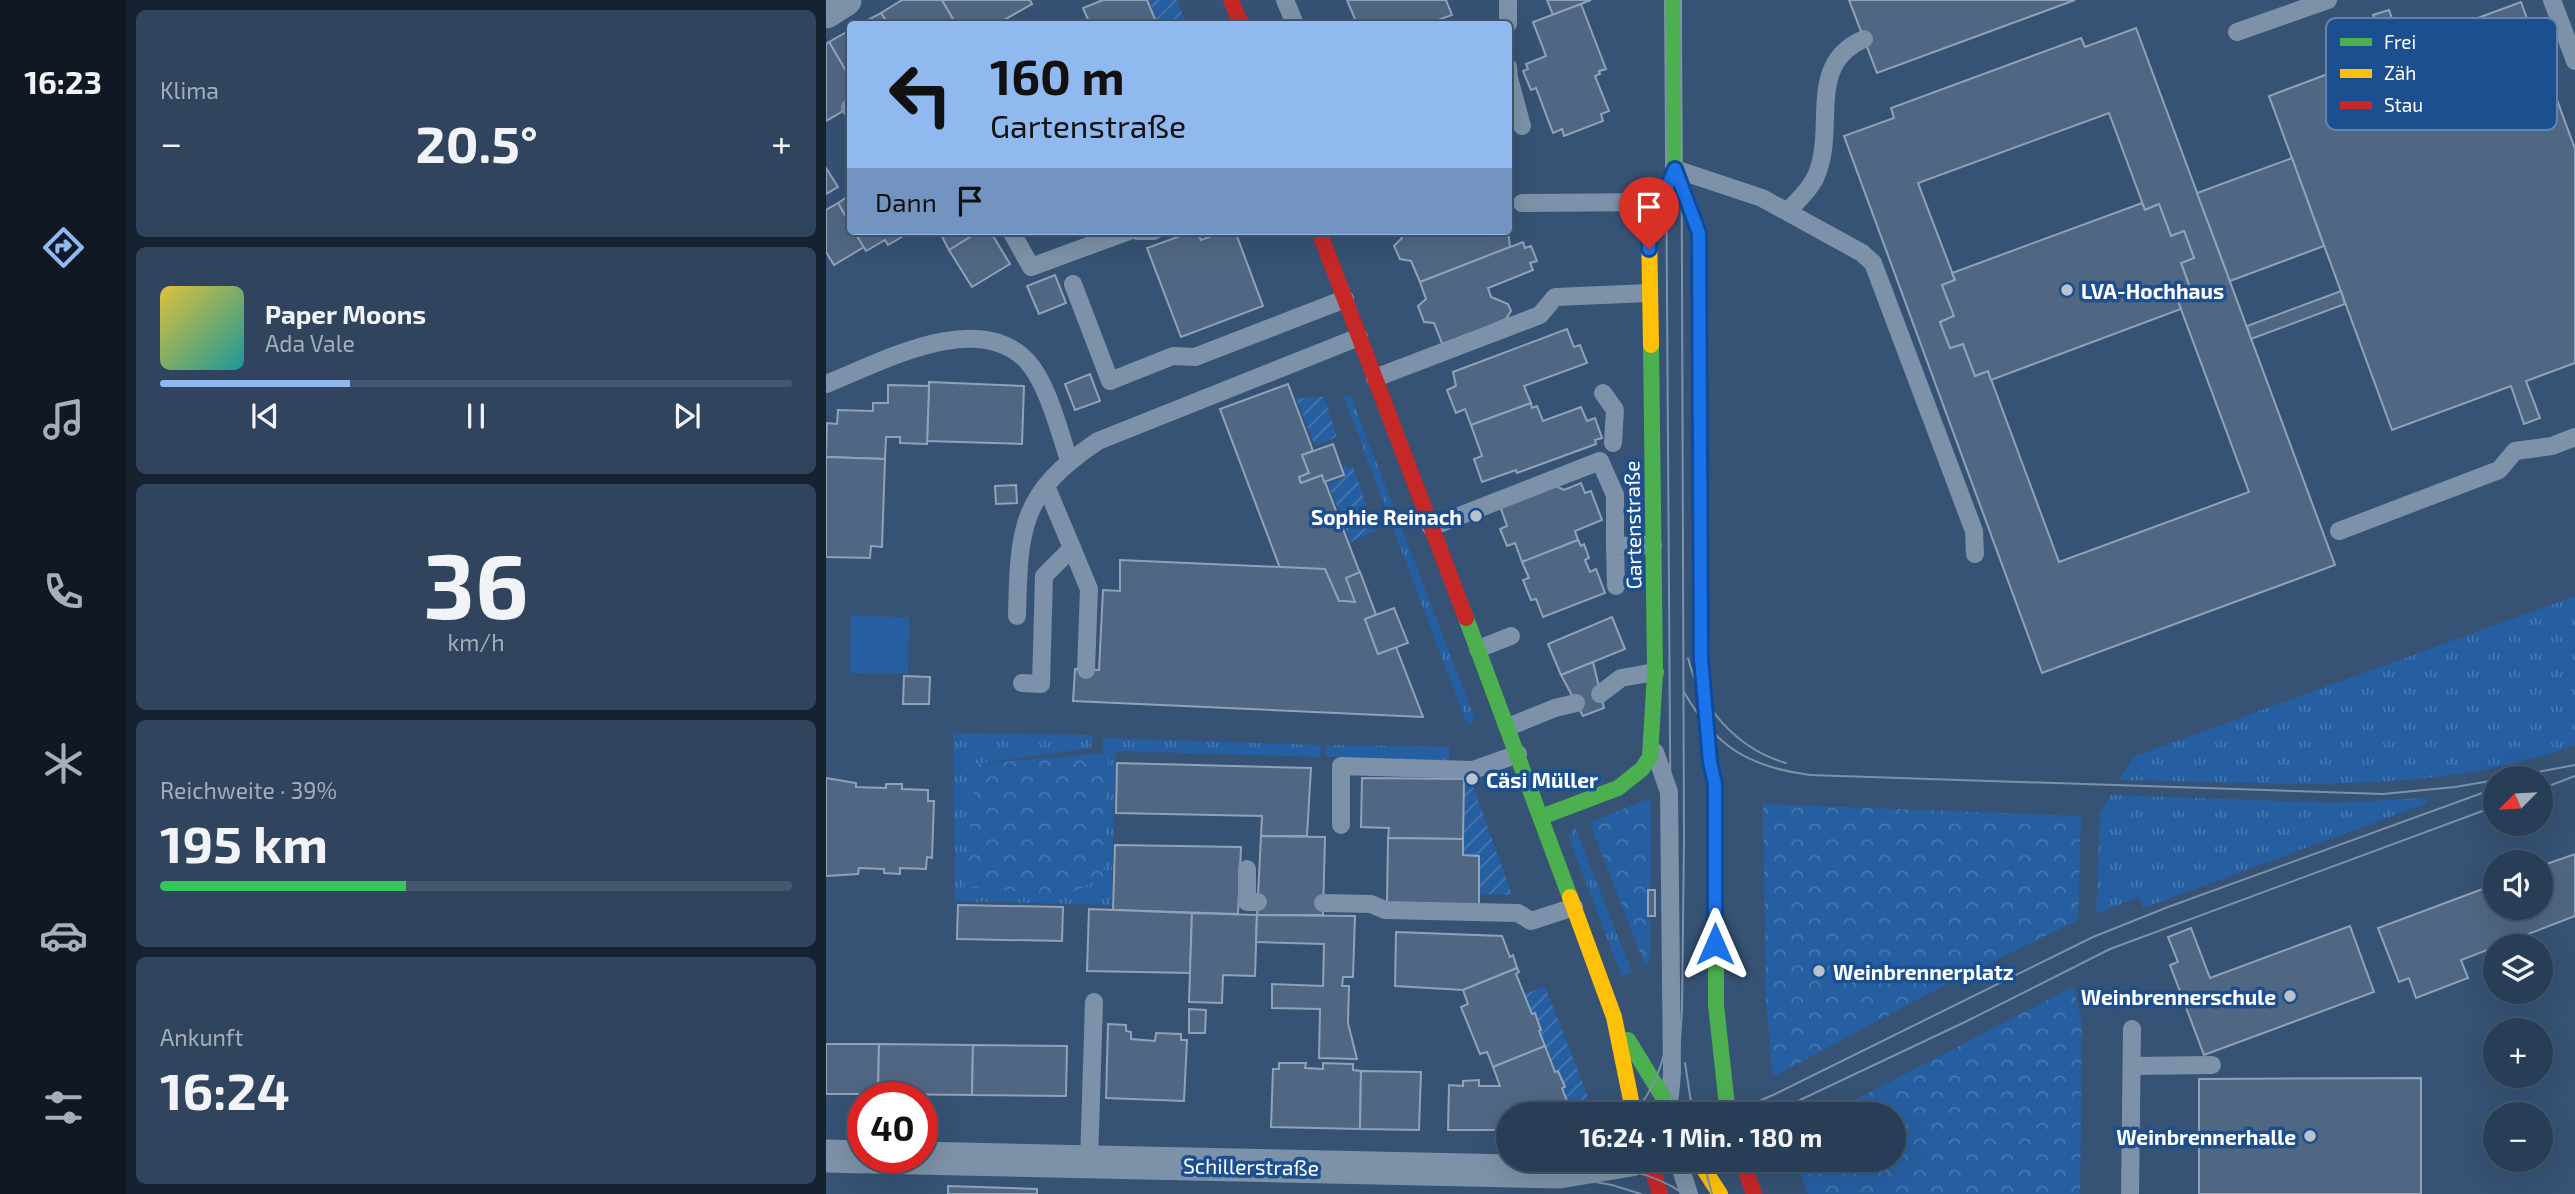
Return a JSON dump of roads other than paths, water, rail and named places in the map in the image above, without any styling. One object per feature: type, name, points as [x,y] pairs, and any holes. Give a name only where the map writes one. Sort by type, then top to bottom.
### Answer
[{"type":"street","points":[[826,12],[845,0]]},
{"type":"street","points":[[1231,0],[1240,21]]},
{"type":"street","name":"Gartenstraße","points":[[1673,0],[1675,169],[1699,233],[1701,659],[1710,762],[1715,784],[1716,1005],[1727,1102]]},
{"type":"street","name":"Gartenstraße","points":[[1541,817],[1633,780],[1646,766],[1653,746],[1655,671],[1649,227],[1675,169]]},
{"type":"street","points":[[1321,235],[1508,727],[1614,1017],[1631,1102]]},
{"type":"street","points":[[1614,1017],[1666,1102]]},
{"type":"street","points":[[826,1156],[847,1157]]},
{"type":"street","name":"Schillerstraße","points":[[938,1159],[1496,1171]]},
{"type":"street","points":[[1646,1172],[1650,1194]]},
{"type":"street","points":[[1649,1172],[1660,1194]]},
{"type":"street","points":[[1706,1172],[1720,1194]]},
{"type":"street","points":[[1746,1172],[1754,1194]]},
{"type":"lane","points":[[1285,0],[1294,21]]},
{"type":"lane","points":[[1508,0],[1508,21]]},
{"type":"lane","points":[[2237,33],[2328,0]]},
{"type":"lane","points":[[2552,0],[2575,61]]},
{"type":"lane","points":[[1788,211],[1810,188],[1819,169],[1824,144],[1829,73],[1840,54],[1864,38]]},
{"type":"lane","points":[[1512,89],[1522,126]]},
{"type":"lane","points":[[1675,169],[1762,198],[1863,253],[1873,263],[1974,531],[1975,554]]},
{"type":"lane","points":[[1522,203],[1659,202]]},
{"type":"lane","points":[[1013,235],[1031,267],[1118,235]]},
{"type":"lane","points":[[1073,284],[1110,382],[1172,356],[1195,357],[1345,299]]},
{"type":"lane","points":[[1375,378],[1540,314],[1555,297],[1649,293]]},
{"type":"lane","points":[[1017,616],[1019,553],[1026,522],[1046,486],[1069,460],[1098,441],[1359,337]]},
{"type":"lane","points":[[826,384],[939,341],[978,339],[998,343],[1028,362],[1039,379],[1069,460]]},
{"type":"lane","points":[[1603,393],[1615,410],[1613,443]]},
{"type":"lane","points":[[1615,410],[1651,409]]},
{"type":"lane","points":[[2339,531],[2500,470],[2515,451],[2552,446],[2575,437]]},
{"type":"lane","points":[[1432,527],[1600,461],[1615,495],[1616,586]]},
{"type":"lane","points":[[1046,486],[1089,589],[1086,670]]},
{"type":"lane","points":[[1615,546],[1653,545]]},
{"type":"lane","points":[[1022,683],[1041,684],[1044,576],[1072,548]]},
{"type":"lane","points":[[1478,649],[1511,636]]},
{"type":"lane","points":[[1598,685],[1655,671]]},
{"type":"lane","points":[[1508,727],[1555,708],[1572,696]]},
{"type":"lane","points":[[1653,746],[1669,792],[1671,1102]]},
{"type":"lane","points":[[1341,825],[1341,766],[1473,770],[1518,754]]},
{"type":"lane","points":[[1247,869],[1247,902],[1258,902]]},
{"type":"lane","points":[[1323,903],[1371,904],[1385,910],[1518,913],[1531,921],[1574,907]]},
{"type":"lane","points":[[1089,1163],[1094,1002]]},
{"type":"lane","points":[[2130,1194],[2132,1029]]},
{"type":"lane","points":[[2132,1066],[2212,1065]]},
{"type":"lane","points":[[1682,1172],[1689,1194]]},
{"type":"tram line","points":[[1665,0],[1672,1036]]},
{"type":"tram line","points":[[1670,1102],[1677,1087],[1682,1010],[1684,839],[1681,0]]},
{"type":"tram line","points":[[1688,658],[1701,693],[1723,724],[1752,748],[1786,763]]},
{"type":"tram line","points":[[1684,692],[1708,727],[1736,751],[1769,766],[1810,775],[2383,794],[2483,782]]},
{"type":"tram line","points":[[2553,769],[2575,765]]},
{"type":"tram line","points":[[2553,784],[2575,776]]},
{"type":"tram line","points":[[1757,1102],[2093,937],[2168,907],[2483,793]]},
{"type":"tram line","points":[[1796,1102],[1965,1022],[2110,949],[2483,811]]},
{"type":"tram line","points":[[1642,1102],[1658,1074],[1669,1026]]},
{"type":"tram line","points":[[1685,1063],[1691,1102]]},
{"type":"tram line","points":[[826,1147],[847,1148]]},
{"type":"tram line","points":[[938,1150],[1496,1165]]},
{"type":"tram line","points":[[826,1163],[1545,1181],[1620,1172]]},
{"type":"tram line","points":[[1634,1172],[1658,1179],[1684,1194]]},
{"type":"tram line","points":[[1682,1172],[1689,1194]]},
{"type":"tram line","points":[[1706,1172],[1712,1194]]},
{"type":"tram line","points":[[1590,1181],[1641,1194]]},
{"type":"place","name":"LVA-Hochhaus","points":[[2067,290]]},
{"type":"place","name":"Sophie Reinach","points":[[1476,516]]},
{"type":"place","name":"Cäsi Müller","points":[[1472,779]]},
{"type":"place","name":"Weinbrennerplatz","points":[[1819,971]]},
{"type":"place","name":"Weinbrennerschule","points":[[2290,996]]},
{"type":"place","name":"Weinbrennerhalle","points":[[2310,1136]]}]
